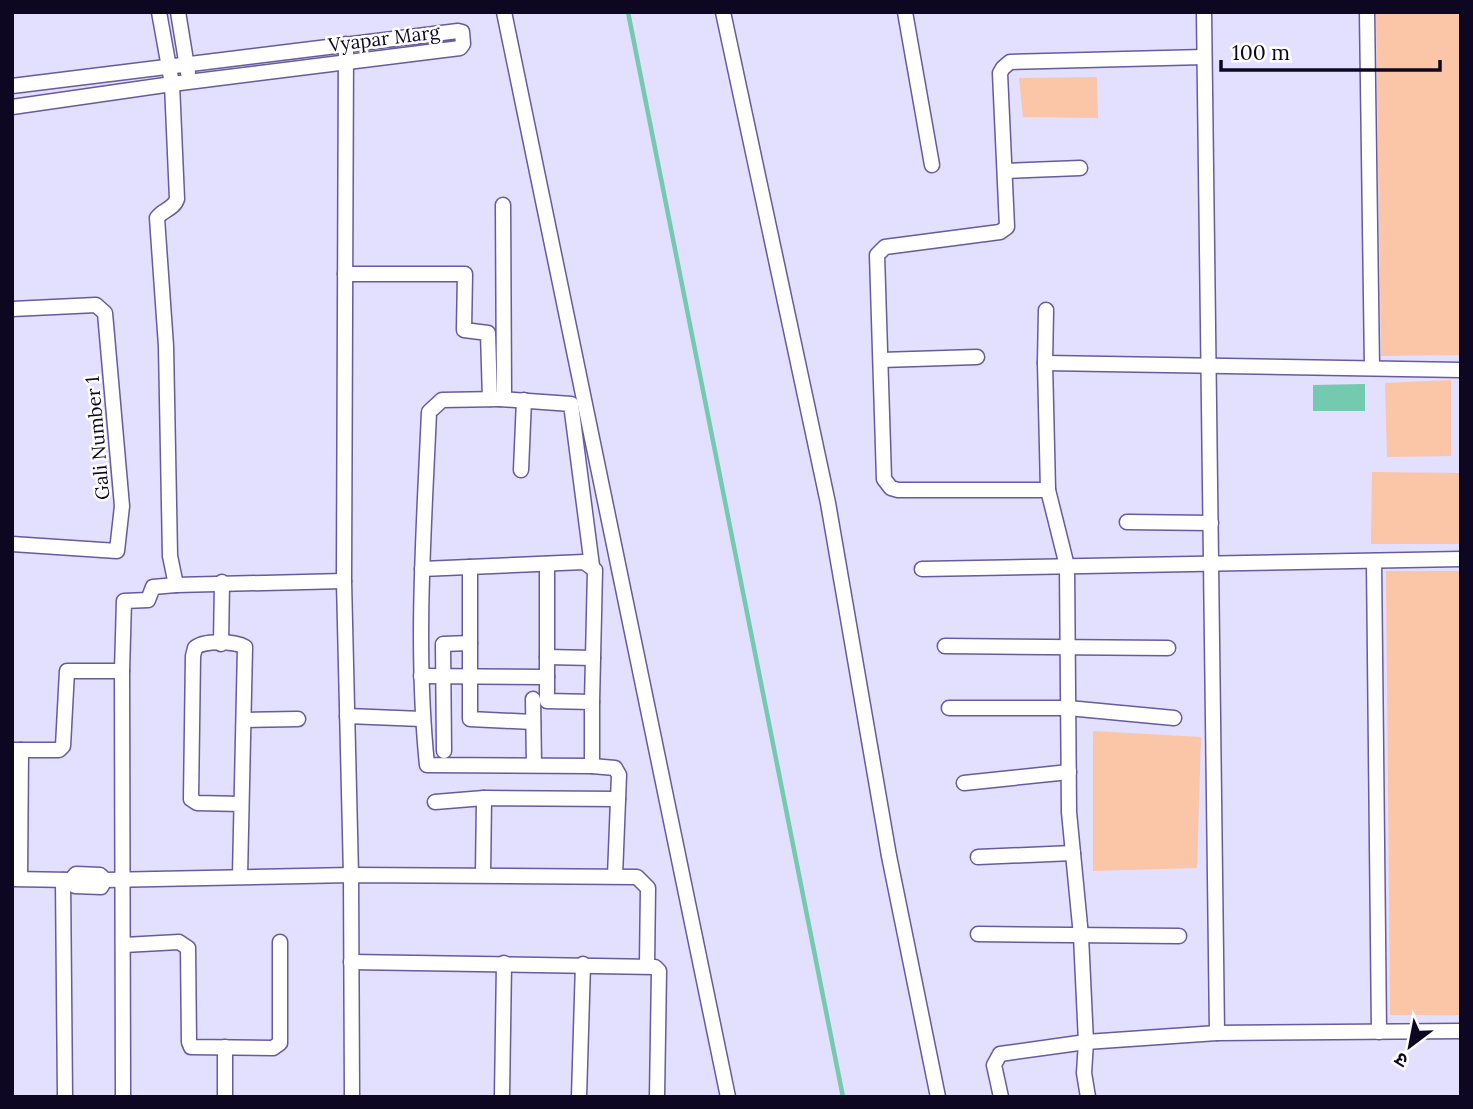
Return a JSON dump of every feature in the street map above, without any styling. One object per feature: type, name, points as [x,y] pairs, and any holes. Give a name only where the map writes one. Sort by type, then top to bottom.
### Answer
[{"type":"street","points":[[159,12],[172,84],[177,200],[157,218],[166,346],[170,556],[176,585]]},
{"type":"street","points":[[178,12],[190,82]]},
{"type":"street","points":[[504,12],[728,1097]]},
{"type":"street","points":[[723,12],[828,503],[889,856],[938,1097]]},
{"type":"street","points":[[905,12],[932,165]]},
{"type":"street","points":[[1204,12],[1217,1033]]},
{"type":"street","points":[[1367,12],[1371,368]]},
{"type":"street","name":"Vyapar Marg","points":[[12,86],[462,32],[463,44],[460,48],[12,107]]},
{"type":"street","points":[[346,44],[344,581],[351,875],[352,1097]]},
{"type":"street","points":[[1048,491],[898,490],[891,488],[884,479],[877,255],[886,247],[1005,230],[1008,224],[1000,73],[1006,64],[1204,57]]},
{"type":"street","points":[[1005,172],[1080,169]]},
{"type":"street","points":[[495,399],[505,391],[503,205]]},
{"type":"street","points":[[345,274],[465,274],[464,330],[488,333],[495,399]]},
{"type":"street","name":"Gali Number 1","points":[[12,309],[96,305],[105,313],[122,506],[117,551],[12,544]]},
{"type":"street","points":[[1046,310],[1048,491],[1067,566],[1069,772],[1081,936],[1086,1042],[1084,1073],[1088,1097]]},
{"type":"street","points":[[881,360],[977,357]]},
{"type":"street","points":[[1045,363],[1461,370]]},
{"type":"street","points":[[592,766],[594,570],[571,404],[495,399],[442,400],[429,412],[422,569],[422,719],[427,765],[612,767],[617,771],[618,799],[615,876]]},
{"type":"street","points":[[521,470],[524,400]]},
{"type":"street","points":[[1127,522],[1211,523]]},
{"type":"street","points":[[922,569],[1461,559]]},
{"type":"street","points":[[1374,561],[1379,1032]]},
{"type":"street","points":[[422,569],[584,562],[592,566]]},
{"type":"street","points":[[547,564],[547,701],[592,702]]},
{"type":"street","points":[[470,567],[470,719],[533,722]]},
{"type":"street","points":[[123,1097],[124,601],[148,600],[153,587],[344,581]]},
{"type":"street","points":[[221,644],[222,583]]},
{"type":"street","points":[[240,876],[245,648],[237,643],[203,642],[194,648],[191,799],[197,803],[241,804]]},
{"type":"street","points":[[443,751],[443,644],[470,643]]},
{"type":"street","points":[[944,646],[1168,648]]},
{"type":"street","points":[[547,657],[593,658]]},
{"type":"street","points":[[122,671],[67,671],[63,746],[59,750],[17,750],[16,878],[67,880],[75,886],[102,887],[105,880],[240,876],[637,877],[646,883],[648,888],[647,965]]},
{"type":"street","points":[[421,676],[547,677]]},
{"type":"street","points":[[533,699],[534,765]]},
{"type":"street","points":[[949,708],[1068,708],[1174,718]]},
{"type":"street","points":[[347,716],[422,719]]},
{"type":"street","points":[[244,720],[299,719]]},
{"type":"street","points":[[964,783],[1069,772]]},
{"type":"street","points":[[435,802],[484,799],[618,799]]},
{"type":"street","points":[[483,875],[484,799]]},
{"type":"street","points":[[978,857],[1073,853]]},
{"type":"street","points":[[65,1097],[67,880]]},
{"type":"street","points":[[978,934],[1179,936]]},
{"type":"street","points":[[124,945],[180,942],[188,948],[189,1045],[194,1048],[273,1048],[279,1046],[280,942]]},
{"type":"street","points":[[351,962],[655,967],[659,971],[657,1097]]},
{"type":"street","points":[[502,1097],[504,963]]},
{"type":"street","points":[[579,1097],[583,964]]},
{"type":"street","points":[[1001,1097],[994,1065],[1000,1054],[1086,1042],[1217,1033],[1461,1031]]},
{"type":"street","points":[[225,1047],[225,1097]]},
{"type":"shaded area","points":[[1376,12],[1461,12],[1461,355],[1381,356]]},
{"type":"shaded area","points":[[1097,77],[1098,118],[1023,117],[1019,78]]},
{"type":"shaded area","points":[[1451,380],[1451,456],[1387,457],[1385,383]]},
{"type":"shaded area","points":[[1365,384],[1365,411],[1313,411],[1313,385]]},
{"type":"shaded area","points":[[1372,472],[1461,473],[1461,544],[1371,544]]},
{"type":"shaded area","points":[[1386,571],[1461,571],[1461,1015],[1390,1015]]},
{"type":"shaded area","points":[[1093,731],[1201,737],[1197,868],[1093,871]]},
{"type":"waterway","points":[[628,12],[843,1097]]}]
